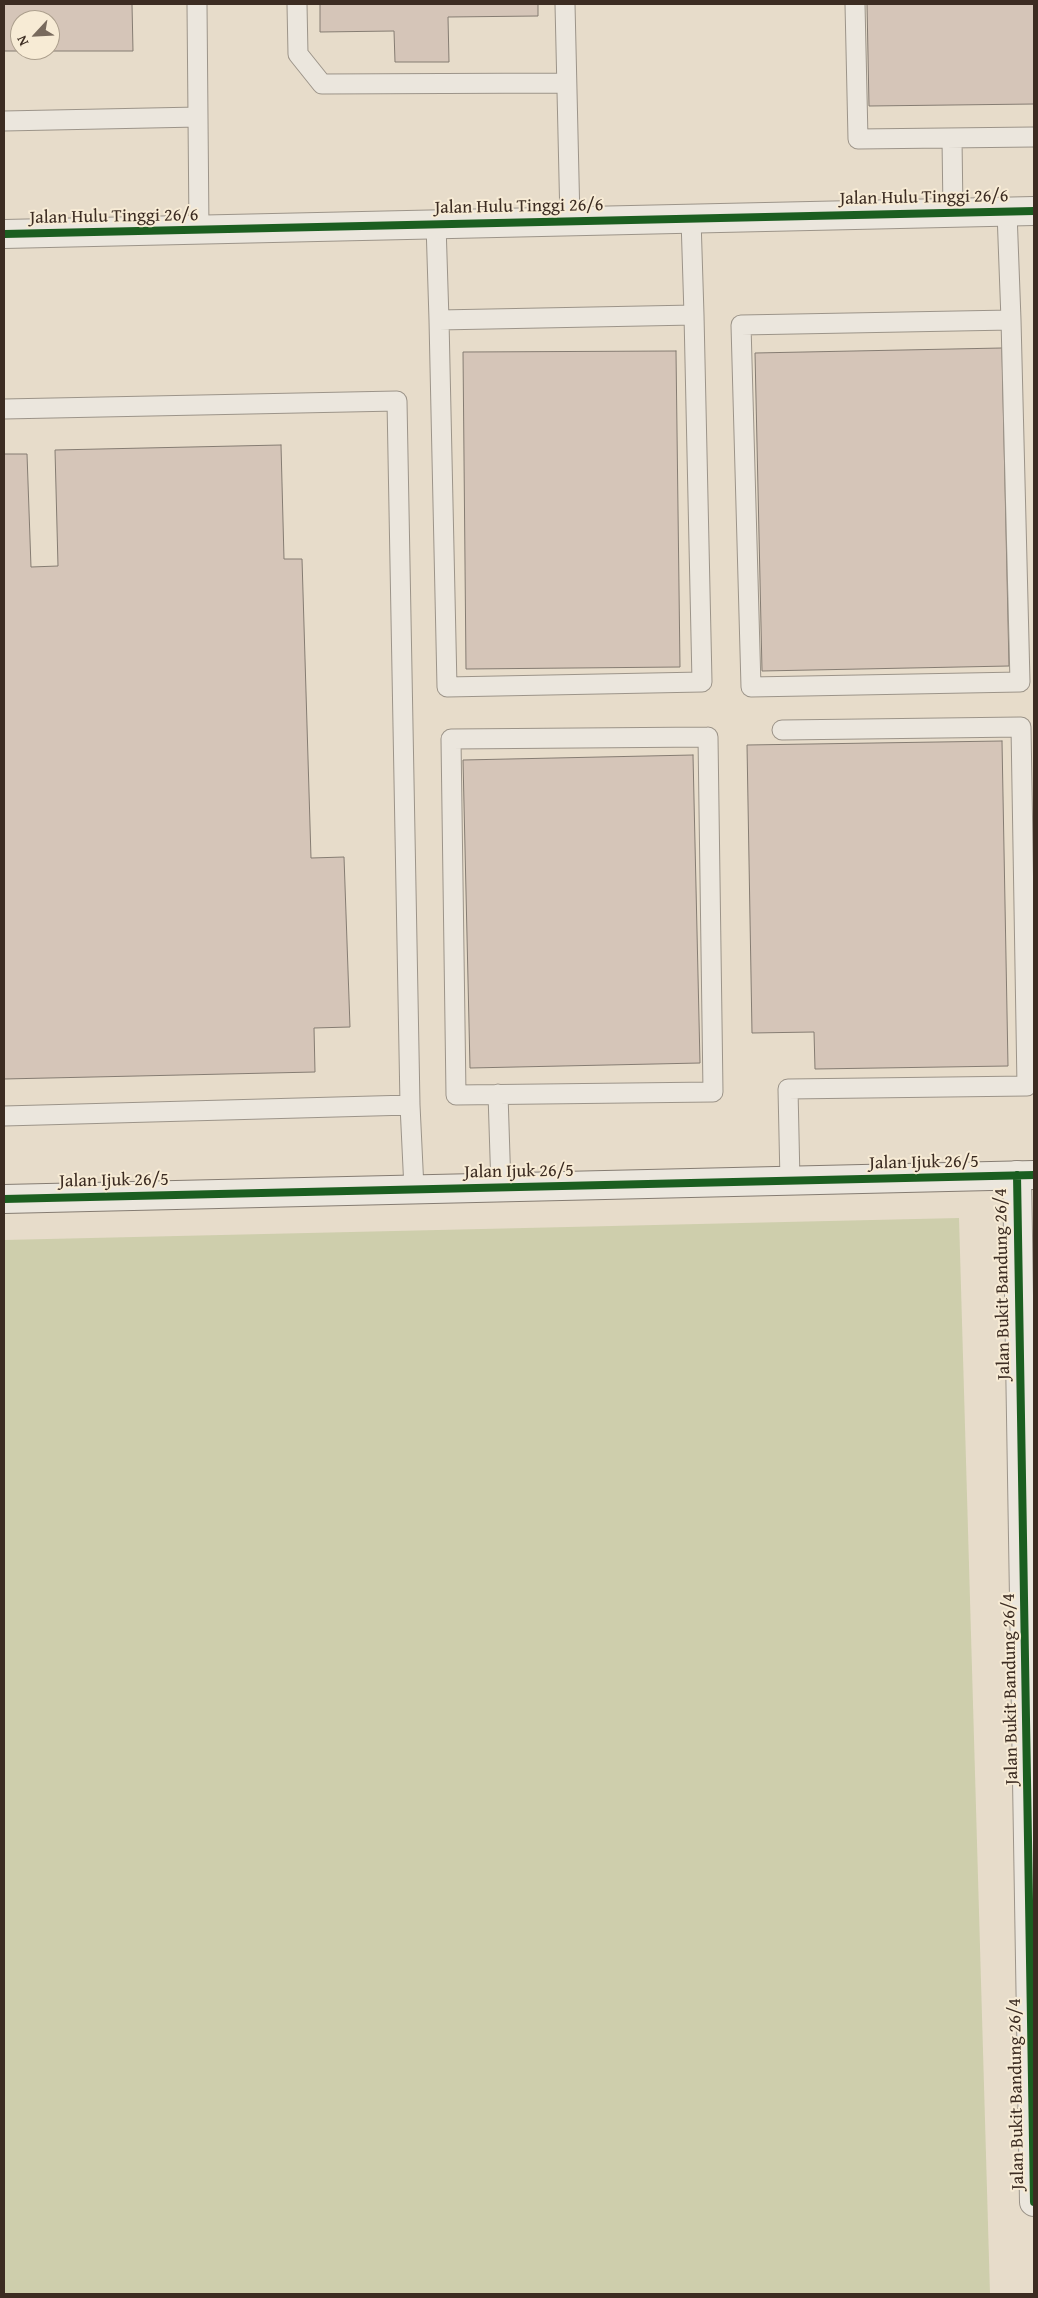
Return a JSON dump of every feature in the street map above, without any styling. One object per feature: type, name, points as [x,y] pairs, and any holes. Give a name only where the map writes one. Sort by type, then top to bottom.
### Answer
[{"type":"street","name":"Jalan Hulu Tinggi 26/6","points":[[4,234],[1034,211]]},
{"type":"street","name":"Jalan Ijuk 26/5","points":[[4,1199],[1025,1175]]},
{"type":"street","name":"Jalan Bukit Bandung 26/4","points":[[1025,1175],[1034,2202]]},
{"type":"lane","points":[[196,4],[199,230]]},
{"type":"lane","points":[[297,4],[298,54],[322,84],[566,83]]},
{"type":"lane","points":[[565,4],[570,221]]},
{"type":"lane","points":[[855,4],[858,139],[1034,137]]},
{"type":"lane","points":[[4,121],[198,117]]},
{"type":"lane","points":[[952,139],[953,212]]},
{"type":"lane","points":[[1007,212],[1011,320],[1020,682],[751,687],[742,325],[1011,320]]},
{"type":"lane","points":[[436,224],[447,687],[702,682],[691,218]]},
{"type":"lane","points":[[439,320],[694,316]]},
{"type":"lane","points":[[4,409],[397,401],[410,1105],[414,1189]]},
{"type":"lane","points":[[782,730],[1021,727],[1026,996],[1027,1086],[788,1089],[790,1181]]},
{"type":"lane","points":[[708,737],[713,1092],[498,1094],[456,1095],[451,740],[708,737]]},
{"type":"lane","points":[[498,1094],[501,1188]]},
{"type":"lane","points":[[4,1116],[410,1105]]},
{"type":"green space","points":[[959,1218],[990,2294],[4,2294],[4,1240]]},
{"type":"building","points":[[4,4],[132,4],[133,51],[60,51],[60,10],[10,10],[10,51],[4,51]]},
{"type":"building","points":[[320,4],[538,4],[538,16],[448,17],[449,62],[395,62],[394,31],[320,32]]},
{"type":"building","points":[[867,4],[1034,4],[1034,104],[869,106]]},
{"type":"building","points":[[1002,348],[1009,666],[762,671],[755,353]]},
{"type":"building","points":[[676,351],[680,667],[466,669],[463,352]]},
{"type":"building","points":[[281,445],[284,559],[302,559],[311,858],[344,857],[350,1027],[314,1028],[315,1072],[4,1079],[4,454],[27,454],[31,567],[58,566],[55,450]]},
{"type":"building","points":[[1002,741],[1008,1066],[815,1069],[814,1032],[752,1033],[747,745]]},
{"type":"building","points":[[693,755],[700,1063],[470,1068],[463,760]]},
{"type":"cycle path","points":[[4,234],[1034,211]]},
{"type":"cycle path","points":[[1017,1175],[1034,2202]]},
{"type":"cycle path","points":[[4,1199],[1034,1175]]}]
